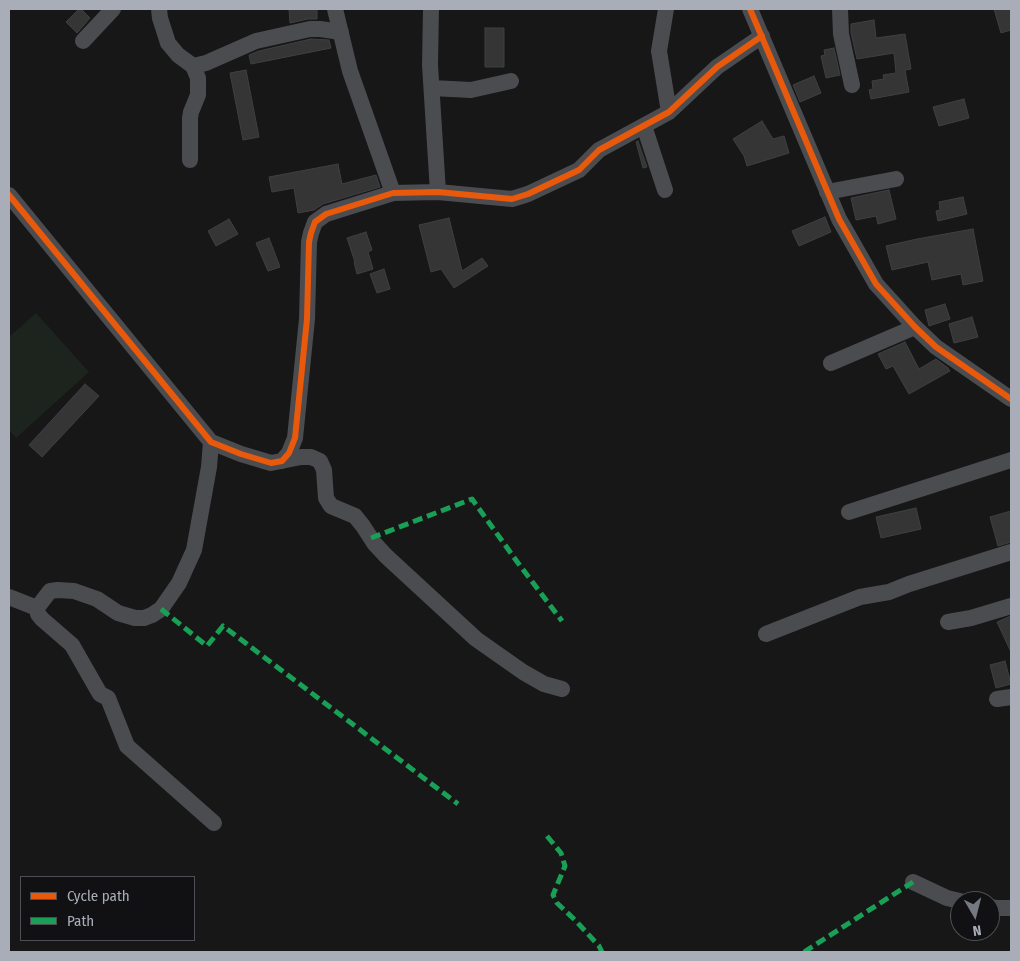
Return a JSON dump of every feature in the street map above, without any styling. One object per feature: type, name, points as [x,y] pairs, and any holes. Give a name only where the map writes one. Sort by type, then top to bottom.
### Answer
[{"type":"street","points":[[83,41],[113,9]]},
{"type":"street","points":[[159,9],[168,43],[178,55],[193,66],[198,78],[198,95],[190,118],[190,160]]},
{"type":"street","points":[[335,9],[350,71],[393,193]]},
{"type":"street","points":[[431,9],[430,64],[438,192]]},
{"type":"street","points":[[666,9],[659,52],[669,112]]},
{"type":"street","points":[[750,9],[839,219],[876,284],[915,327],[936,346],[1011,399]]},
{"type":"street","points":[[840,9],[841,34],[852,85]]},
{"type":"street","points":[[193,66],[206,64],[256,41],[310,29],[341,32]]},
{"type":"street","points":[[282,461],[289,452],[295,438],[307,319],[309,242],[315,222],[326,214],[393,193],[438,192],[512,199],[528,194],[579,170],[599,150],[669,112],[717,68],[762,36]]},
{"type":"street","points":[[432,88],[470,90],[511,81]]},
{"type":"street","points":[[644,126],[665,190]]},
{"type":"street","points":[[827,192],[896,179]]},
{"type":"street","points":[[9,195],[211,442],[241,454],[272,463],[300,457],[312,457],[320,461],[324,470],[326,498],[331,506],[355,516],[374,543],[386,556],[476,639],[523,672],[544,684],[562,689]]},
{"type":"street","points":[[831,363],[915,327]]},
{"type":"street","points":[[211,442],[209,467],[194,550],[179,583],[161,609],[144,618],[135,618],[118,613],[97,599],[74,591],[58,590],[50,591],[37,608],[38,614],[42,619],[72,645],[100,694],[108,698],[127,746],[214,823]]},
{"type":"street","points":[[849,512],[1011,460]]},
{"type":"street","points":[[766,634],[860,597],[889,592],[1011,552]]},
{"type":"street","points":[[9,597],[37,608]]},
{"type":"street","points":[[948,622],[971,618],[1011,606]]},
{"type":"street","points":[[913,882],[950,899]]},
{"type":"shaded area","points":[[36,313],[89,372],[16,438],[9,430],[9,337]]},
{"type":"building","points":[[79,9],[90,18],[77,33],[66,22]]},
{"type":"building","points":[[289,9],[317,9],[317,19],[290,23]]},
{"type":"building","points":[[994,9],[1011,9],[1011,30],[1001,33]]},
{"type":"building","points":[[874,20],[876,38],[905,34],[911,69],[905,70],[909,92],[871,99],[869,90],[873,89],[872,81],[884,79],[883,75],[896,73],[894,53],[857,59],[851,33],[851,24]]},
{"type":"building","points":[[485,28],[504,28],[504,67],[485,67]]},
{"type":"building","points":[[311,39],[329,40],[331,48],[251,64],[249,55]]},
{"type":"building","points":[[834,48],[840,75],[826,78],[821,56],[825,55],[824,50]]},
{"type":"building","points":[[246,70],[259,137],[243,140],[230,73]]},
{"type":"building","points":[[814,76],[821,93],[800,102],[793,85]]},
{"type":"building","points":[[964,99],[969,118],[939,126],[933,107]]},
{"type":"building","points":[[762,121],[773,139],[784,136],[789,153],[747,166],[744,156],[733,139]]},
{"type":"building","points":[[638,141],[647,167],[643,168],[636,142]]},
{"type":"building","points":[[338,164],[342,184],[376,175],[380,187],[323,204],[314,210],[298,213],[294,188],[272,192],[269,177]]},
{"type":"building","points":[[889,190],[896,219],[878,224],[876,216],[856,220],[851,198]]},
{"type":"building","points":[[963,197],[967,214],[938,221],[936,211],[940,210],[939,202]]},
{"type":"building","points":[[825,217],[831,232],[799,246],[792,231]]},
{"type":"building","points":[[449,218],[462,271],[482,258],[488,266],[454,288],[441,269],[431,272],[419,225]]},
{"type":"building","points":[[229,219],[238,234],[216,246],[208,231]]},
{"type":"building","points":[[973,229],[983,281],[963,285],[961,274],[932,280],[928,262],[892,270],[886,246]]},
{"type":"building","points":[[366,232],[372,250],[368,252],[373,269],[357,274],[347,238]]},
{"type":"building","points":[[269,238],[280,267],[268,271],[256,243]]},
{"type":"building","points":[[384,269],[390,289],[377,293],[370,274]]},
{"type":"building","points":[[945,304],[950,319],[929,326],[925,310]]},
{"type":"building","points":[[972,317],[978,337],[954,343],[949,324]]},
{"type":"building","points":[[905,342],[919,369],[936,359],[950,371],[909,394],[893,366],[886,369],[878,354]]},
{"type":"building","points":[[85,384],[99,396],[42,457],[29,445]]},
{"type":"building","points":[[916,508],[921,529],[881,538],[876,517]]},
{"type":"building","points":[[1011,511],[1011,542],[998,546],[990,517]]},
{"type":"building","points":[[1011,616],[1011,652],[997,622]]},
{"type":"building","points":[[1005,661],[1011,684],[996,688],[990,665]]},
{"type":"marked path","points":[[371,538],[472,499],[562,621]]},
{"type":"marked path","points":[[161,609],[207,646],[223,626],[458,804]]},
{"type":"marked path","points":[[547,836],[561,853],[565,866],[553,895],[557,903],[599,946],[602,952]]},
{"type":"marked path","points":[[804,952],[913,882]]},
{"type":"cycle path","points":[[750,9],[839,219],[876,284],[936,347],[1011,399]]},
{"type":"cycle path","points":[[9,195],[211,442],[271,463],[282,461],[289,453],[295,438],[307,319],[309,242],[315,222],[326,214],[393,193],[438,192],[512,199],[528,194],[579,170],[599,150],[669,112],[717,67],[762,36]]}]
